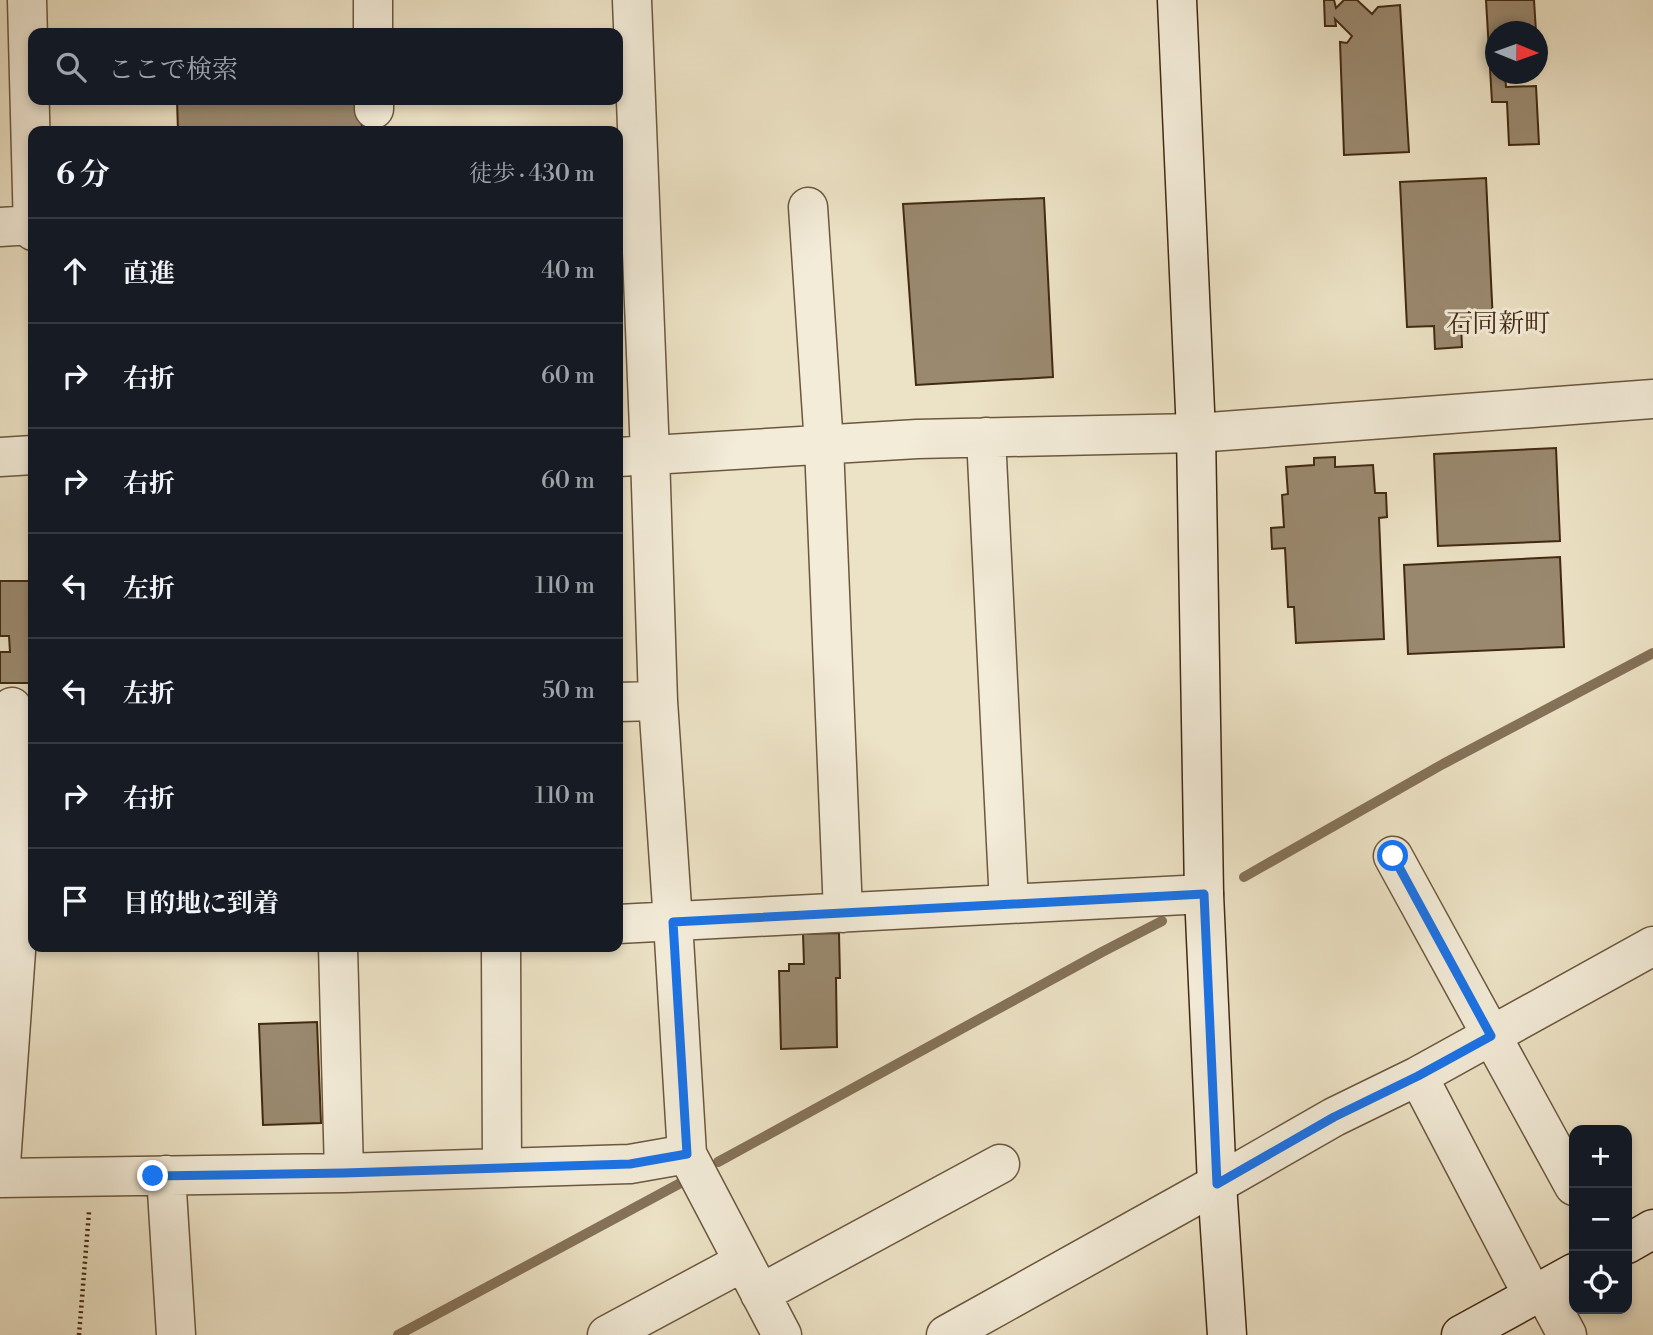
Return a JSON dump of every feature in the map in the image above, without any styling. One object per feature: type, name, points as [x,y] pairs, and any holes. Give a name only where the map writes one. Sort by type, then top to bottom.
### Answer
[{"type":"street","points":[[27,0],[28,38]]},
{"type":"street","points":[[373,0],[373,28]]},
{"type":"street","points":[[632,0],[629,217],[634,456],[658,701],[687,1154],[782,1335]]},
{"type":"street","points":[[1177,0],[1196,433],[1204,894],[1217,1184],[1227,1335]]},
{"type":"street","points":[[30,105],[30,126]]},
{"type":"street","points":[[808,207],[824,445],[843,913]]},
{"type":"street","points":[[0,227],[28,225]]},
{"type":"street","points":[[634,456],[986,437],[1196,433],[1653,399]]},
{"type":"street","points":[[986,437],[1009,904]]},
{"type":"street","points":[[0,457],[28,455]]},
{"type":"street","points":[[623,702],[658,701]]},
{"type":"street","points":[[15,707],[17,937],[0,1178],[344,1173],[630,1164],[687,1154]]},
{"type":"street","points":[[1393,856],[1569,1177]]},
{"type":"street","points":[[623,924],[1204,894]]},
{"type":"street","points":[[946,1335],[1334,1117],[1418,1076],[1653,946]]},
{"type":"street","points":[[338,952],[344,1173]]},
{"type":"street","points":[[501,952],[502,1167]]},
{"type":"street","points":[[1418,1076],[1550,1286],[1567,1335]]},
{"type":"street","points":[[607,1335],[751,1278],[1000,1164]]},
{"type":"street","points":[[166,1175],[176,1335]]},
{"type":"street","points":[[1632,1241],[1653,1229]]},
{"type":"street","points":[[1461,1335],[1550,1286]]},
{"type":"path","points":[[79,1335],[92,1176]]},
{"type":"building","points":[[1324,0],[1334,0],[1336,8],[1344,0],[1357,0],[1372,14],[1378,7],[1400,5],[1409,152],[1344,155],[1340,42],[1347,43],[1352,36],[1335,19],[1336,26],[1325,26]]},
{"type":"building","points":[[1486,0],[1534,0],[1535,21],[1487,21]]},
{"type":"building","points":[[1491,84],[1506,84],[1506,87],[1536,86],[1539,144],[1509,145],[1507,102],[1492,102]]},
{"type":"building","points":[[177,105],[361,105],[362,126],[178,126]]},
{"type":"building","points":[[1486,178],[1493,322],[1461,324],[1462,347],[1435,349],[1434,326],[1407,327],[1400,182]]},
{"type":"building","points":[[1044,198],[1053,377],[916,385],[903,204]]},
{"type":"building","points":[[1556,448],[1560,541],[1438,546],[1434,454]]},
{"type":"building","points":[[1556,448],[1560,541],[1438,546],[1434,454]]},
{"type":"building","points":[[1335,457],[1335,467],[1373,465],[1375,493],[1386,493],[1387,517],[1379,518],[1384,639],[1296,643],[1294,607],[1288,607],[1285,548],[1272,549],[1271,528],[1284,527],[1282,495],[1288,494],[1286,467],[1314,465],[1314,458]]},
{"type":"building","points":[[1560,557],[1564,647],[1408,654],[1404,565]]},
{"type":"building","points":[[0,581],[28,581],[28,683],[0,683],[0,652],[10,652],[9,636],[0,636]]},
{"type":"building","points":[[839,933],[840,978],[836,978],[837,1047],[781,1049],[779,971],[789,971],[789,964],[804,964],[803,934]]},
{"type":"building","points":[[317,1022],[321,1123],[263,1125],[259,1024]]},
{"type":"waterway","points":[[1244,877],[1443,764],[1653,653]]},
{"type":"waterway","points":[[718,1162],[1162,921]]},
{"type":"waterway","points":[[398,1335],[688,1179]]},
{"type":"district","name":"石同新町","points":[[1498,323]]},
{"type":"route","points":[[153,1176],[630,1164],[687,1154],[673,922],[1204,894],[1217,1184],[1334,1117],[1491,1036],[1393,856]]}]
